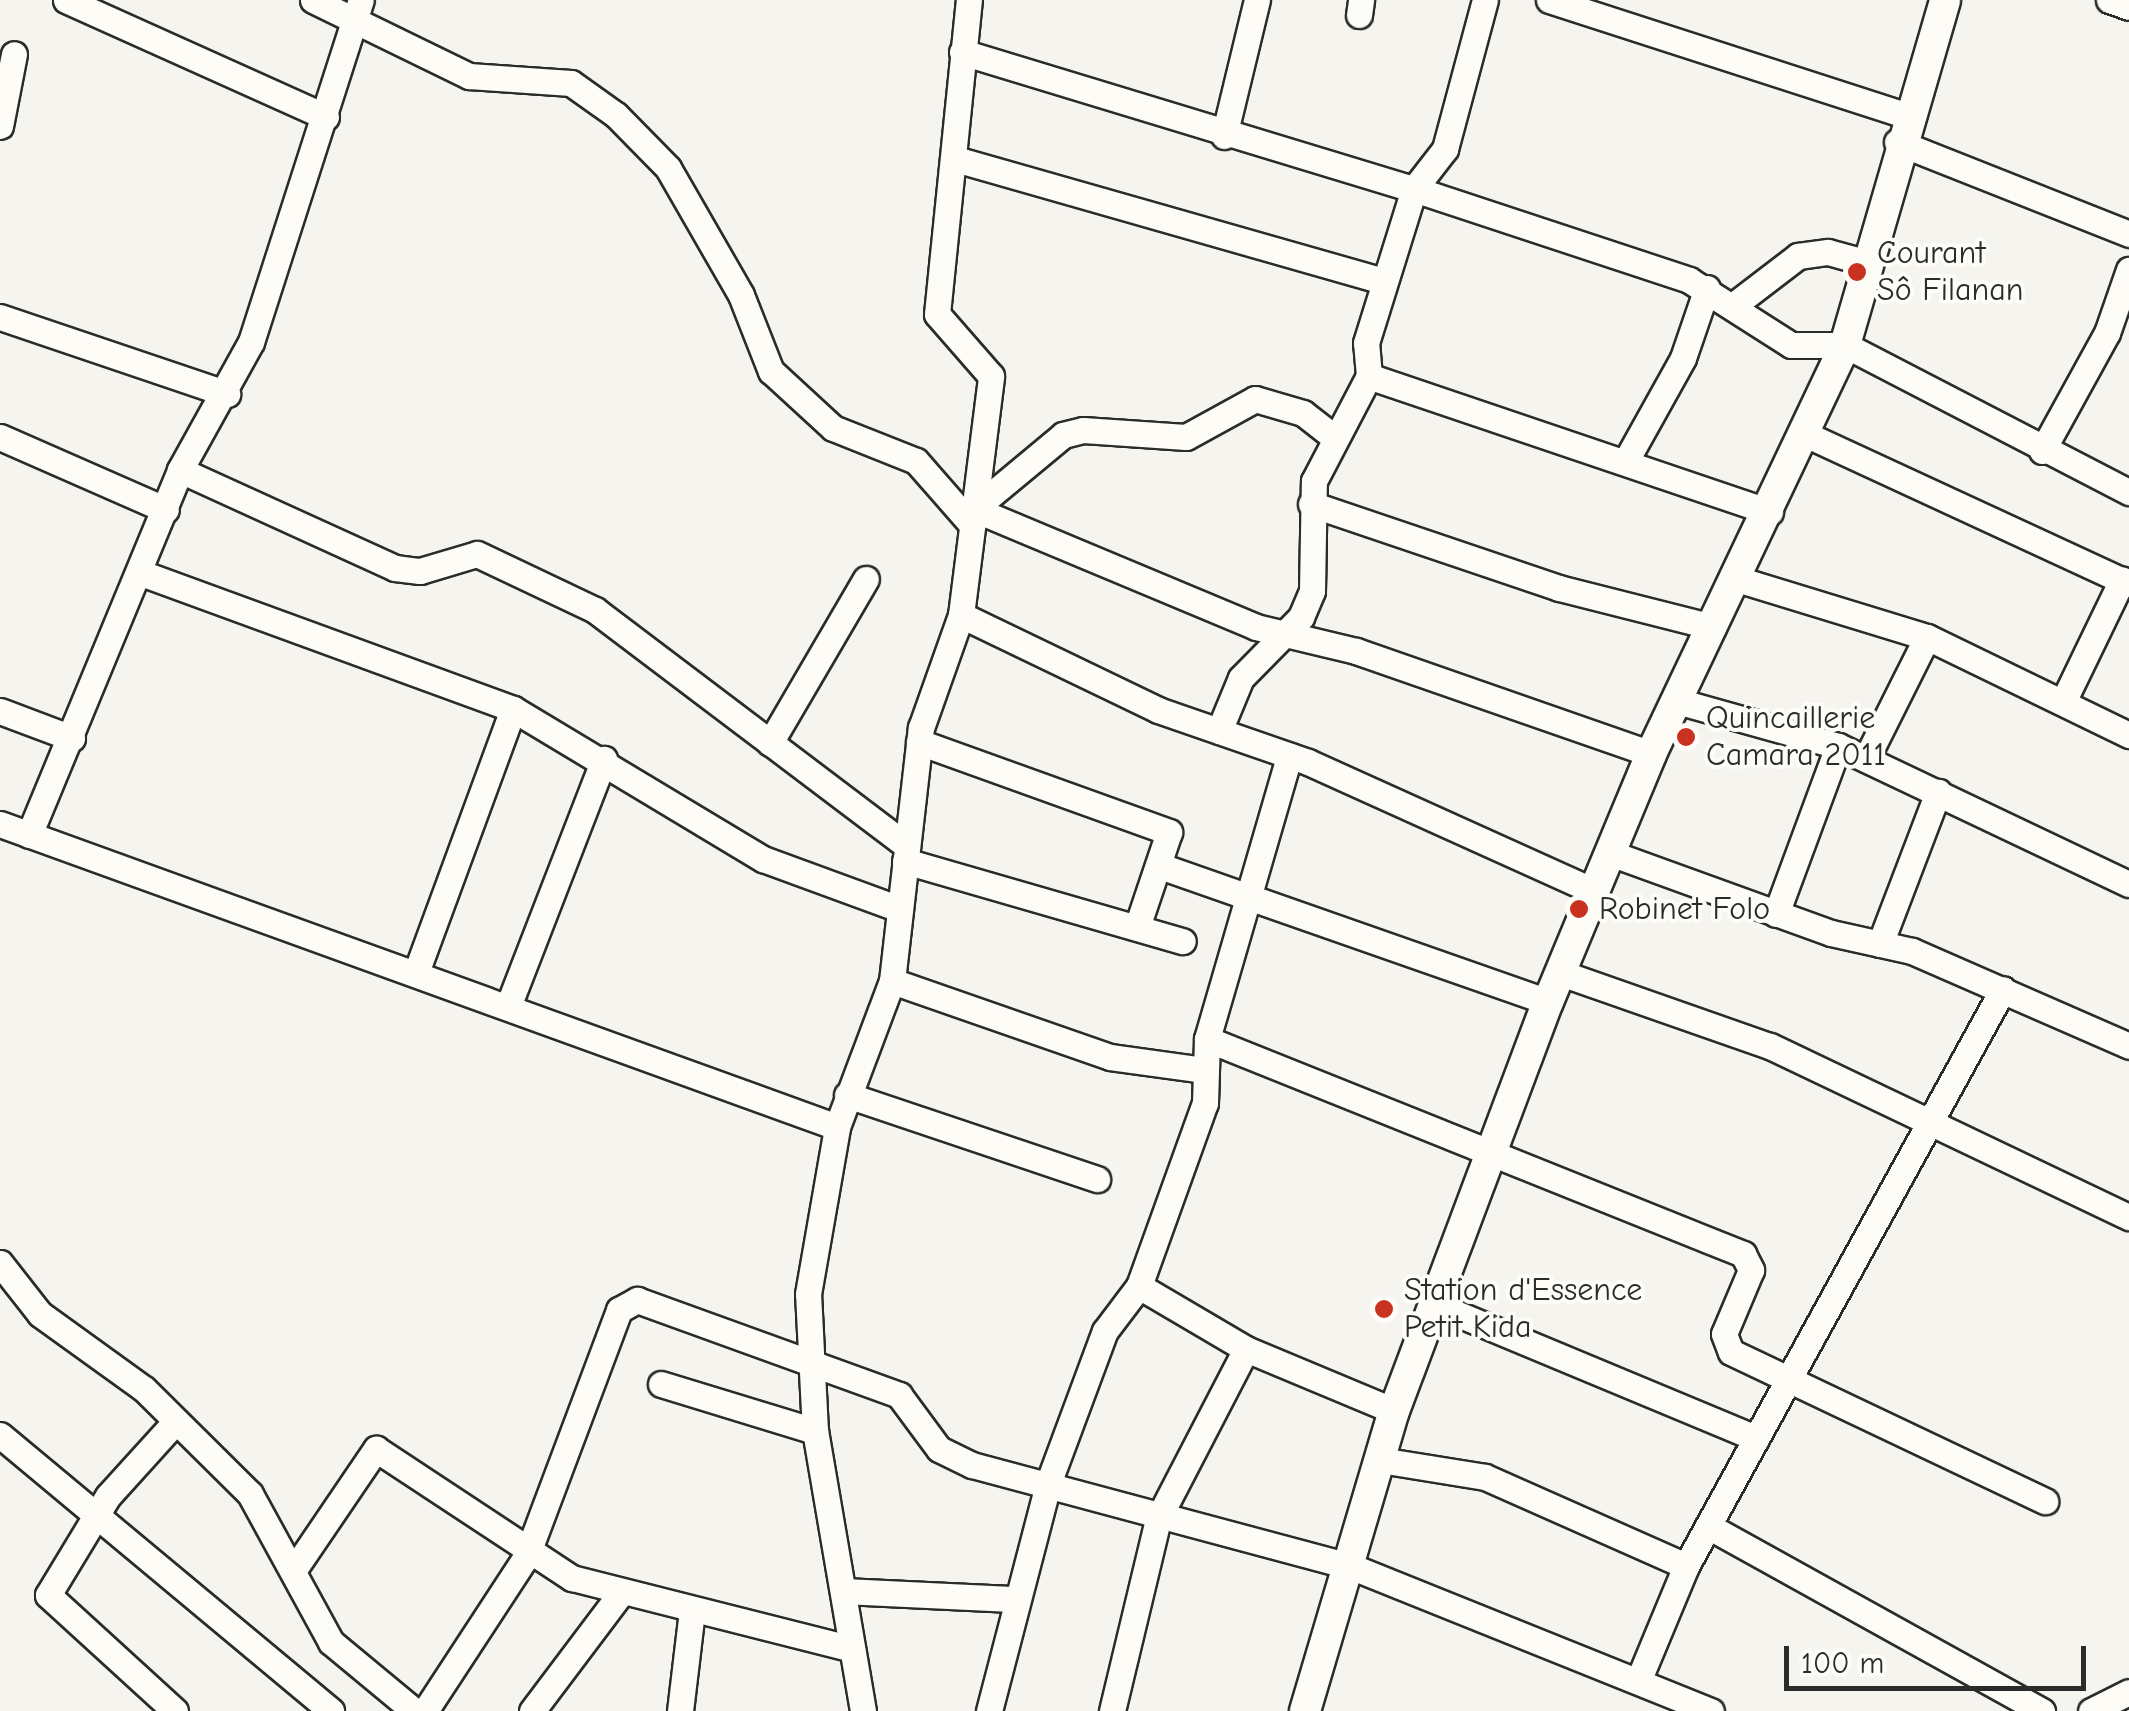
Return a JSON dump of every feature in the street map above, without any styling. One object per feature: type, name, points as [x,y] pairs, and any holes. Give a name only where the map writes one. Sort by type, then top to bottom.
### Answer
[{"type":"street","points":[[66,0],[326,117]]},
{"type":"street","points":[[313,0],[360,9],[469,76],[571,83],[616,115],[668,168],[742,295],[770,371],[833,428],[916,460],[973,517],[1109,573],[1652,754]]},
{"type":"street","points":[[862,1711],[815,1431],[808,1294],[837,1127],[892,981],[919,742],[961,614],[991,376],[937,314],[969,0]]},
{"type":"street","points":[[1224,136],[1257,0]]},
{"type":"street","points":[[1218,731],[1241,678],[1285,634],[1312,591],[1311,504],[1331,434],[1368,376],[1366,343],[1384,280],[1414,189],[1444,149],[1485,0]]},
{"type":"street","points":[[1549,0],[1902,128],[2129,234]]},
{"type":"street","points":[[1304,1711],[1394,1411],[1548,1002],[1652,754],[1770,512],[1844,346],[1902,128],[1945,0]]},
{"type":"street","points":[[2109,0],[2129,7]]},
{"type":"street","points":[[29,834],[144,574],[180,470],[228,394],[360,9]]},
{"type":"street","points":[[962,52],[1224,136],[1414,189],[1707,288],[1790,344],[1844,346],[2042,451],[2129,492]]},
{"type":"street","points":[[0,126],[14,54]]},
{"type":"street","points":[[955,158],[1384,280]]},
{"type":"street","points":[[1734,305],[1798,256],[1828,252],[1868,263]]},
{"type":"street","points":[[2042,451],[2118,337],[2129,270]]},
{"type":"street","points":[[1628,457],[1683,358],[1707,288]]},
{"type":"street","points":[[0,317],[228,394]]},
{"type":"street","points":[[1368,376],[1513,430],[1628,457],[1770,512]]},
{"type":"street","points":[[973,517],[1063,435],[1083,430],[1186,437],[1254,399],[1303,413],[1331,434]]},
{"type":"street","points":[[1805,434],[2125,582],[2063,702]]},
{"type":"street","points":[[0,438],[166,510]]},
{"type":"street","points":[[180,470],[396,568],[493,558],[610,621],[770,743],[906,854],[1183,941]]},
{"type":"street","points":[[1311,504],[1558,588],[1714,627]]},
{"type":"street","points":[[144,574],[513,709],[604,758],[763,859],[900,909]]},
{"type":"street","points":[[770,743],[866,579]]},
{"type":"street","points":[[1737,579],[1927,637],[2129,735]]},
{"type":"street","points":[[961,614],[1218,731],[1288,756],[1594,891]]},
{"type":"street","points":[[1866,759],[1927,637]]},
{"type":"street","points":[[1677,702],[1838,746],[2129,884]]},
{"type":"street","points":[[417,970],[513,709]]},
{"type":"street","points":[[0,711],[72,738]]},
{"type":"street","points":[[919,742],[1162,826],[1170,839],[1163,867],[1138,924]]},
{"type":"street","points":[[1776,914],[1838,746]]},
{"type":"street","points":[[990,1711],[1012,1599],[1048,1484],[1106,1331],[1139,1286],[1205,1103],[1207,1038],[1288,756]]},
{"type":"street","points":[[509,1004],[604,758]]},
{"type":"street","points":[[1880,944],[1938,792]]},
{"type":"street","points":[[0,824],[417,970],[837,1127]]},
{"type":"street","points":[[1610,853],[1776,914],[1880,944],[2003,989],[2129,1046]]},
{"type":"street","points":[[1163,867],[1249,901],[1548,1002]]},
{"type":"street","points":[[1560,973],[1770,1046],[1931,1119],[2129,1218]]},
{"type":"street","points":[[892,981],[1110,1057],[1206,1070]]},
{"type":"street","points":[[1639,1679],[1686,1566],[2003,989]]},
{"type":"street","points":[[1207,1038],[1492,1149],[1742,1254],[1751,1270],[1724,1344],[2045,1501]]},
{"type":"street","points":[[846,1095],[1096,1179]]},
{"type":"street","points":[[0,1263],[40,1314],[176,1421],[250,1494],[332,1642],[408,1708],[528,1554],[628,1301],[814,1357],[899,1395],[938,1449],[1158,1518],[1350,1566],[1711,1711]]},
{"type":"street","points":[[1139,1286],[1246,1349],[1394,1411]]},
{"type":"street","points":[[1434,1304],[1756,1438]]},
{"type":"street","points":[[1112,1711],[1158,1518],[1246,1349]]},
{"type":"street","points":[[661,1384],[815,1431]]},
{"type":"street","points":[[175,1711],[51,1604],[51,1586],[98,1512],[176,1421]]},
{"type":"street","points":[[0,1435],[98,1512],[331,1711]]},
{"type":"street","points":[[292,1571],[376,1449],[528,1554],[621,1593],[852,1649]]},
{"type":"street","points":[[1380,1460],[1485,1477],[1686,1566]]},
{"type":"street","points":[[1708,1526],[2042,1711]]},
{"type":"street","points":[[843,1590],[1012,1599]]},
{"type":"street","points":[[532,1711],[621,1593]]},
{"type":"street","points":[[680,1711],[692,1611]]},
{"type":"street","points":[[2091,1711],[2129,1692]]},
{"type":"place","name":"Courant Sô Filanan","points":[[1857,272]]},
{"type":"place","name":"Quincaillerie Camara 2011","points":[[1686,737]]},
{"type":"place","name":"Robinet Folo","points":[[1579,909]]},
{"type":"place","name":"Station d'Essence Petit Kida","points":[[1384,1309]]}]
